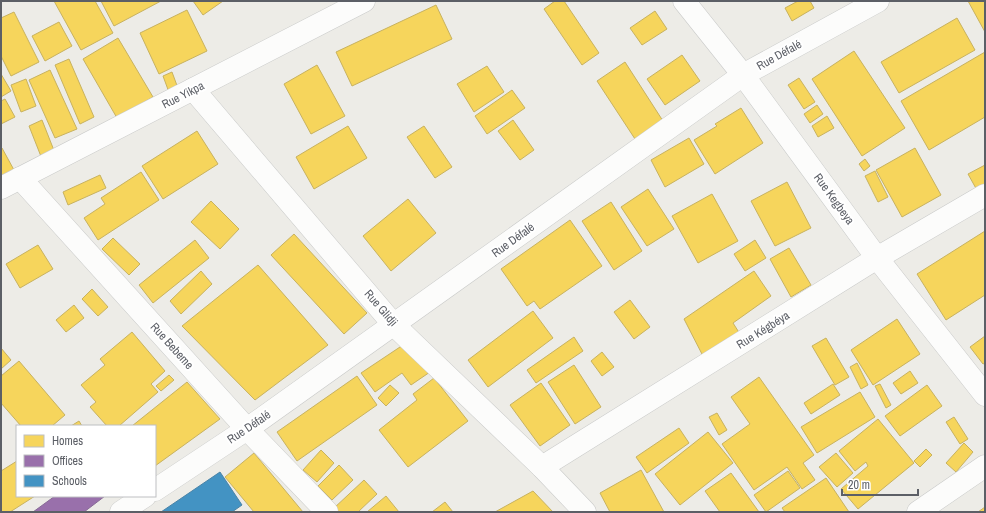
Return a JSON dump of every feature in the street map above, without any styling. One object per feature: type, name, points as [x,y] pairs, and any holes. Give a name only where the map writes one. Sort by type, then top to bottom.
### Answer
[{"type":"street","name":"Rue Yikpa","points":[[10,183],[364,1]]},
{"type":"street","name":"Rue Kegbeya","points":[[684,1],[742,75],[877,258],[985,395]]},
{"type":"street","name":"Rue Défalé","points":[[156,489],[247,429],[742,75],[878,1]]},
{"type":"street","name":"Rue Glidji","points":[[193,90],[394,325],[542,468],[585,512]]},
{"type":"street","name":"Rue Bebeme","points":[[10,183],[327,512]]},
{"type":"street","name":"Rue Kégbéya","points":[[542,468],[877,258],[985,195]]},
{"type":"street","points":[[918,512],[985,466]]},
{"type":"street","points":[[121,512],[144,497]]},
{"type":"building: Homes","points":[[54,1],[95,1],[113,33],[81,50]]},
{"type":"building: Homes","points":[[101,1],[161,1],[114,26]]},
{"type":"building: Homes","points":[[193,1],[223,1],[203,15]]},
{"type":"building: Homes","points":[[555,1],[564,1],[599,53],[582,65],[544,9]]},
{"type":"building: Homes","points":[[798,1],[810,1],[814,8],[792,21],[785,8]]},
{"type":"building: Homes","points":[[968,1],[985,1],[985,32]]},
{"type":"building: Homes","points":[[436,5],[452,39],[352,86],[336,52]]},
{"type":"building: Homes","points":[[187,10],[207,51],[159,74],[140,33]]},
{"type":"building: Homes","points":[[655,11],[667,29],[642,45],[630,28]]},
{"type":"building: Homes","points":[[14,12],[39,62],[11,76],[1,56],[1,18]]},
{"type":"building: Homes","points":[[957,18],[975,50],[899,93],[881,62]]},
{"type":"building: Homes","points":[[59,22],[72,46],[45,61],[32,36]]},
{"type":"building: Homes","points":[[118,38],[153,97],[117,118],[83,59]]},
{"type":"building: Homes","points":[[854,51],[905,128],[862,156],[812,79]]},
{"type":"building: Homes","points":[[985,52],[985,117],[929,150],[901,101]]},
{"type":"building: Homes","points":[[682,55],[700,81],[665,105],[647,79]]},
{"type":"building: Homes","points":[[69,59],[94,117],[80,124],[55,65]]},
{"type":"building: Homes","points":[[625,62],[663,121],[635,139],[597,81]]},
{"type":"building: Homes","points":[[317,65],[345,116],[311,134],[284,84]]},
{"type":"building: Homes","points":[[487,66],[504,92],[474,112],[457,84]]},
{"type":"building: Homes","points":[[50,70],[77,129],[55,138],[29,80]]},
{"type":"building: Homes","points":[[172,72],[179,91],[170,95],[163,76]]},
{"type":"building: Homes","points":[[1,74],[11,91],[1,97]]},
{"type":"building: Homes","points":[[799,78],[815,102],[804,109],[788,85]]},
{"type":"building: Homes","points":[[26,79],[36,106],[21,112],[11,85]]},
{"type":"building: Homes","points":[[512,90],[525,108],[487,134],[475,116]]},
{"type":"building: Homes","points":[[5,99],[15,117],[1,124],[1,101]]},
{"type":"building: Homes","points":[[817,105],[823,114],[810,123],[804,114]]},
{"type":"building: Homes","points":[[741,108],[763,143],[715,174],[694,140],[717,126],[715,124]]},
{"type":"building: Homes","points":[[827,116],[834,128],[818,137],[812,126]]},
{"type":"building: Homes","points":[[42,120],[55,153],[42,159],[29,126]]},
{"type":"building: Homes","points":[[513,120],[534,150],[520,160],[498,131]]},
{"type":"building: Homes","points":[[348,126],[367,158],[314,189],[296,157]]},
{"type":"building: Homes","points":[[424,126],[452,167],[435,178],[407,137]]},
{"type":"building: Homes","points":[[197,131],[218,164],[163,199],[142,166]]},
{"type":"building: Homes","points":[[689,138],[704,164],[665,187],[651,160]]},
{"type":"building: Homes","points":[[2,148],[14,170],[1,177],[1,149]]},
{"type":"building: Homes","points":[[915,148],[941,195],[902,217],[876,170]]},
{"type":"building: Homes","points":[[865,159],[870,166],[864,171],[859,164]]},
{"type":"building: Homes","points":[[985,165],[985,188],[978,192],[968,174]]},
{"type":"building: Homes","points":[[875,171],[888,197],[878,202],[865,176]]},
{"type":"building: Homes","points":[[141,172],[159,200],[98,240],[84,218],[105,204],[101,198]]},
{"type":"building: Homes","points":[[100,175],[106,188],[68,205],[63,192]]},
{"type":"building: Homes","points":[[787,182],[811,228],[775,246],[751,201]]},
{"type":"building: Homes","points":[[648,189],[674,229],[647,246],[621,207]]},
{"type":"building: Homes","points":[[712,194],[738,241],[698,263],[672,216]]},
{"type":"building: Homes","points":[[408,199],[436,233],[391,271],[363,236]]},
{"type":"building: Homes","points":[[211,201],[239,229],[220,249],[191,222]]},
{"type":"building: Homes","points":[[611,202],[642,251],[614,270],[582,221]]},
{"type":"building: Homes","points":[[570,220],[602,266],[540,309],[534,301],[527,306],[501,269]]},
{"type":"building: Homes","points":[[985,231],[985,295],[946,320],[917,274]]},
{"type":"building: Homes","points":[[294,234],[367,313],[344,334],[271,255]]},
{"type":"building: Homes","points":[[113,238],[140,264],[129,275],[102,249]]},
{"type":"building: Homes","points":[[195,240],[209,258],[153,303],[139,285]]},
{"type":"building: Homes","points":[[755,240],[766,258],[745,271],[734,254]]},
{"type":"building: Homes","points":[[38,245],[53,269],[20,288],[6,264]]},
{"type":"building: Homes","points":[[789,248],[811,285],[791,297],[770,259]]},
{"type":"building: Homes","points":[[258,265],[328,345],[255,400],[182,326]]},
{"type":"building: Homes","points":[[201,271],[212,284],[181,314],[170,301]]},
{"type":"building: Homes","points":[[754,271],[771,296],[733,323],[740,334],[704,358],[684,319]]},
{"type":"building: Homes","points":[[92,289],[108,307],[98,316],[82,299]]},
{"type":"building: Homes","points":[[630,300],[650,327],[634,339],[614,312]]},
{"type":"building: Homes","points":[[74,305],[84,318],[66,332],[56,320]]},
{"type":"building: Homes","points":[[533,311],[553,338],[488,387],[468,360]]},
{"type":"building: Homes","points":[[897,319],[920,354],[873,385],[851,350]]},
{"type":"building: Homes","points":[[132,332],[165,371],[151,384],[158,392],[120,425],[106,425],[90,407],[96,402],[81,385],[105,365],[100,359]]},
{"type":"building: Homes","points":[[985,336],[985,363],[983,364],[970,347]]},
{"type":"building: Homes","points":[[574,337],[583,351],[536,383],[527,370]]},
{"type":"building: Homes","points":[[826,338],[849,377],[835,385],[812,346]]},
{"type":"building: Homes","points":[[409,341],[430,372],[411,385],[402,373],[375,392],[361,373]]},
{"type":"building: Homes","points":[[1,348],[11,360],[1,369]]},
{"type":"building: Homes","points":[[602,352],[614,367],[602,376],[591,361]]},
{"type":"building: Homes","points":[[19,361],[65,415],[53,425],[20,425],[1,403],[1,376]]},
{"type":"building: Homes","points":[[857,363],[868,385],[861,389],[850,367]]},
{"type":"building: Homes","points":[[574,365],[601,407],[575,424],[548,382]]},
{"type":"building: Homes","points":[[910,371],[918,383],[901,394],[893,383]]},
{"type":"building: Homes","points":[[169,375],[174,380],[161,391],[156,386]]},
{"type":"building: Homes","points":[[357,376],[377,405],[297,461],[277,432]]},
{"type":"building: Homes","points":[[759,377],[814,455],[803,463],[815,480],[802,489],[787,467],[754,490],[722,444],[750,424],[731,397]]},
{"type":"building: Homes","points":[[434,378],[468,421],[408,467],[379,430],[417,400],[413,394]]},
{"type":"building: Homes","points":[[187,382],[220,419],[156,465],[156,425],[133,425]]},
{"type":"building: Homes","points":[[541,383],[570,425],[540,446],[510,405]]},
{"type":"building: Homes","points":[[833,384],[840,395],[811,414],[804,403]]},
{"type":"building: Homes","points":[[880,384],[891,405],[886,408],[875,386]]},
{"type":"building: Homes","points":[[390,385],[399,393],[386,406],[378,398]]},
{"type":"building: Homes","points":[[927,385],[942,406],[900,436],[885,416]]},
{"type":"building: Homes","points":[[860,392],[875,417],[817,453],[801,427]]},
{"type":"building: Homes","points":[[717,413],[727,430],[719,435],[709,417]]},
{"type":"building: Homes","points":[[954,417],[968,439],[960,444],[946,422]]},
{"type":"building: Homes","points":[[878,419],[914,463],[858,509],[841,489],[868,466],[866,462],[855,471],[839,451]]},
{"type":"building: Homes","points":[[79,421],[81,425],[73,425]]},
{"type":"building: Homes","points":[[679,428],[689,443],[647,473],[636,457]]},
{"type":"building: Homes","points":[[708,432],[733,463],[680,505],[655,474]]},
{"type":"building: Homes","points":[[964,443],[973,452],[956,472],[946,463]]},
{"type":"building: Homes","points":[[926,449],[932,455],[920,467],[914,461]]},
{"type":"building: Homes","points":[[321,450],[334,463],[317,482],[303,470]]},
{"type":"building: Homes","points":[[254,453],[303,512],[254,512],[225,477]]},
{"type":"building: Homes","points":[[836,453],[853,473],[837,487],[819,467]]},
{"type":"building: Homes","points":[[16,462],[16,497],[33,497],[10,512],[1,512],[1,471]]},
{"type":"building: Homes","points":[[339,465],[353,480],[332,500],[318,486]]},
{"type":"building: Homes","points":[[641,470],[664,512],[610,512],[600,493]]},
{"type":"building: Homes","points":[[788,471],[800,488],[766,512],[754,495]]},
{"type":"building: Homes","points":[[731,473],[759,512],[720,512],[705,491]]},
{"type":"building: Homes","points":[[826,478],[849,512],[785,512],[782,508]]},
{"type":"building: Homes","points":[[364,480],[377,494],[358,512],[336,512],[333,509]]},
{"type":"building: Homes","points":[[533,491],[553,512],[495,512]]},
{"type":"building: Homes","points":[[386,496],[399,512],[367,512]]},
{"type":"building: Homes","points":[[445,502],[453,512],[432,512]]},
{"type":"building: Homes","points":[[985,507],[985,512],[978,512]]},
{"type":"building: Offices","points":[[54,497],[104,497],[84,512],[33,512]]},
{"type":"building: Schools","points":[[220,472],[242,505],[232,512],[161,512]]}]
